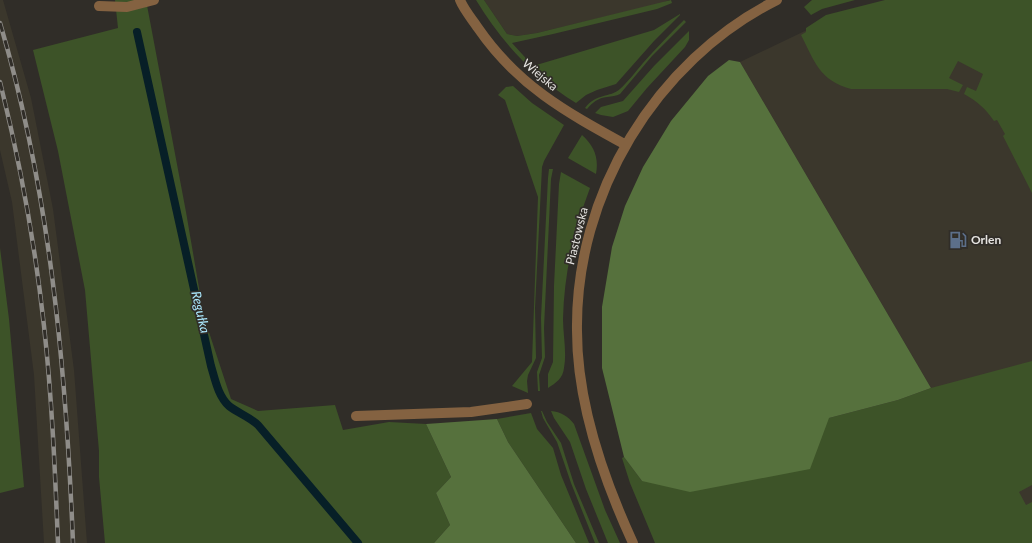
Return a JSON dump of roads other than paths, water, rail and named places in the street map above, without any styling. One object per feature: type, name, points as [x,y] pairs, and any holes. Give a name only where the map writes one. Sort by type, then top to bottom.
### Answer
[{"type":"street","points":[[99,6],[127,6],[154,0]]},
{"type":"street","name":"Wiejska","points":[[460,0],[482,33],[503,60],[533,88],[575,117],[626,145]]},
{"type":"street","name":"Piastowska","points":[[633,543],[607,478],[591,428],[580,373],[577,331],[580,282],[587,243],[605,189],[626,145],[649,108],[665,88],[695,57],[732,27],[777,0]]},
{"type":"street","points":[[356,416],[471,412],[527,404]]},
{"type":"waterway","name":"Regułka","points":[[137,32],[211,366],[222,397],[229,406],[258,425],[358,543]]},
{"type":"railway","points":[[0,23],[32,151],[53,281],[66,412],[73,543]]},
{"type":"railway","points":[[0,82],[26,203],[40,295],[47,353],[51,407],[58,543]]},
{"type":"place","name":"Orlen","points":[[958,240]]}]
